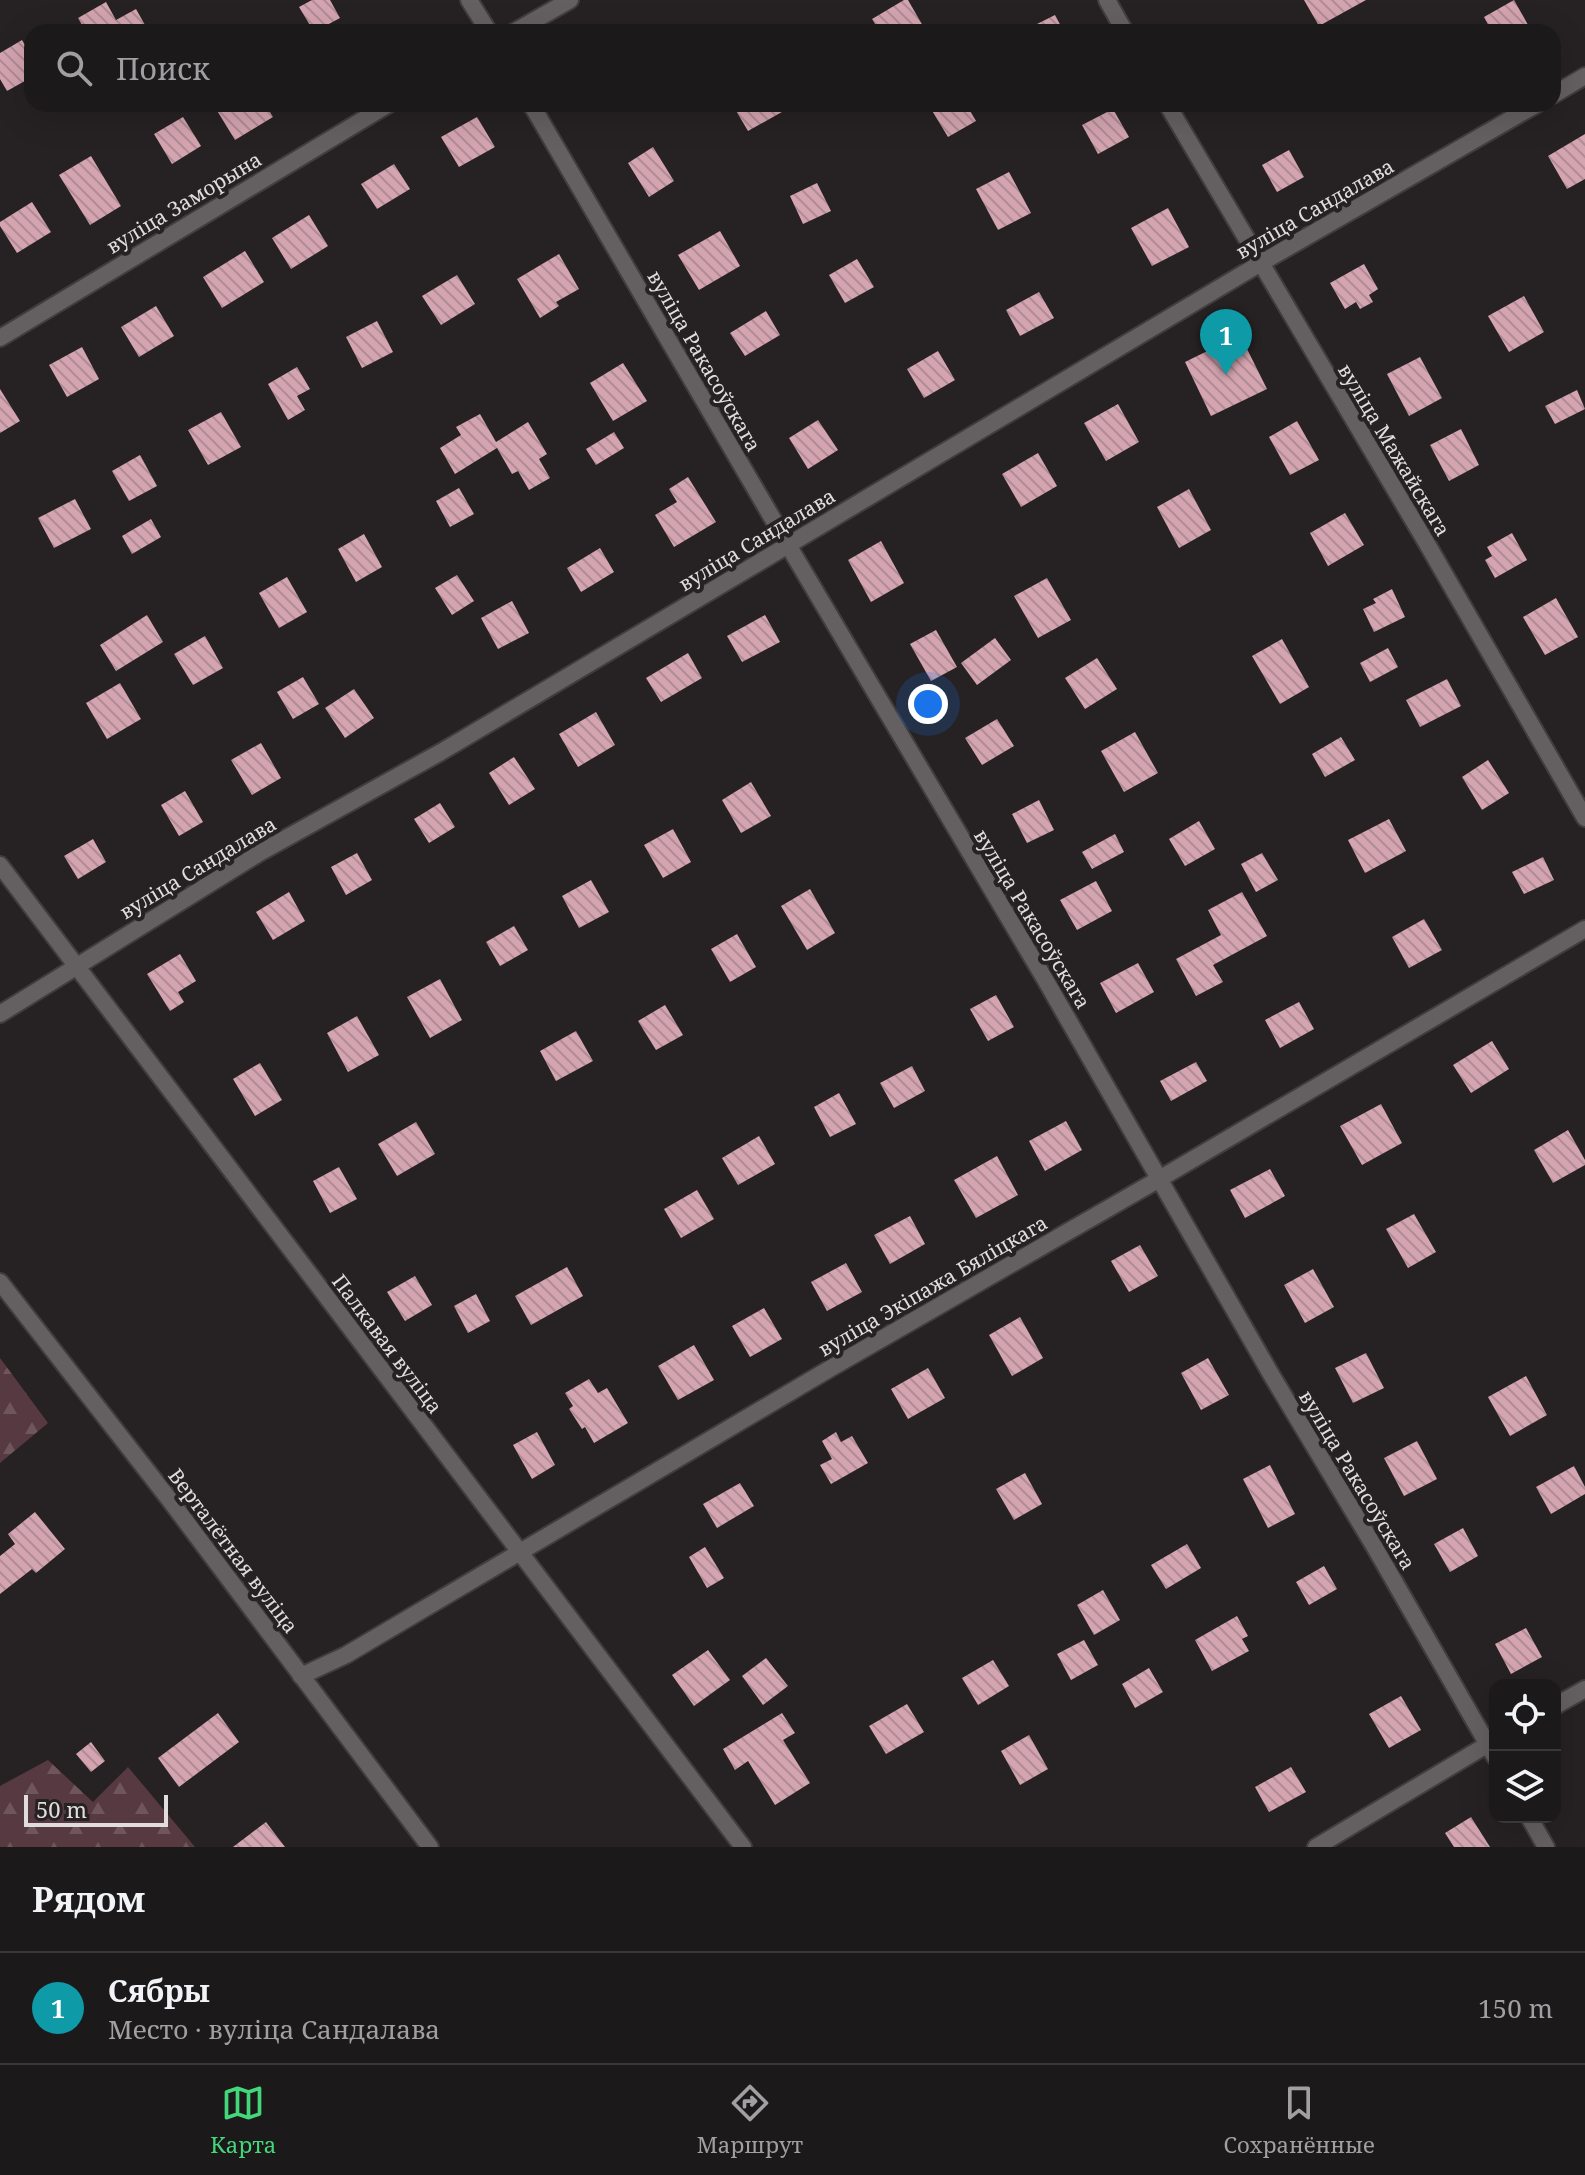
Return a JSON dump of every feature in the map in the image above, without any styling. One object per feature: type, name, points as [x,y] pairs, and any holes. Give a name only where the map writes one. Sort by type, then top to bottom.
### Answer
[{"type":"street","points":[[469,0],[484,24]]},
{"type":"street","points":[[528,24],[570,0]]},
{"type":"street","points":[[1107,0],[1120,24]]},
{"type":"street","points":[[1561,90],[1585,76]]},
{"type":"street","name":"вуліца Заморына","points":[[0,338],[376,112]]},
{"type":"street","name":"вуліца Ракасоўскага","points":[[536,112],[1161,1178],[1265,1363],[1489,1740]]},
{"type":"street","name":"вуліца Мажайскага","points":[[1172,112],[1585,818]]},
{"type":"street","name":"вуліца Сандалава","points":[[0,1014],[261,852],[441,752],[1261,263],[1523,112]]},
{"type":"street","name":"Палкавая вуліца","points":[[0,865],[743,1847]]},
{"type":"street","name":"вуліца Экіпажа Бяліцкага","points":[[301,1676],[346,1655],[817,1376],[1585,929]]},
{"type":"street","name":"Верталётная вуліца","points":[[0,1282],[169,1499],[430,1847]]},
{"type":"street","points":[[1561,1703],[1585,1689]]},
{"type":"street","points":[[1316,1847],[1489,1749]]},
{"type":"street","points":[[1532,1823],[1546,1847]]},
{"type":"green space","points":[[0,1358],[48,1423],[0,1463]]},
{"type":"green space","points":[[48,1760],[93,1802],[128,1767],[195,1847],[0,1847],[0,1786]]},
{"type":"building","points":[[312,0],[330,0],[340,18],[329,24],[309,24],[299,7]]},
{"type":"building","points":[[908,0],[922,24],[875,24],[872,19]]},
{"type":"building","points":[[1304,0],[1366,0],[1323,24],[1318,24]]},
{"type":"building","points":[[1514,0],[1528,24],[1488,24],[1484,17]]},
{"type":"building","points":[[106,2],[116,20],[136,9],[144,24],[81,24],[78,18]]},
{"type":"building","points":[[1055,15],[1060,24],[1037,24]]},
{"type":"building","points":[[22,40],[24,43],[24,81],[7,91],[0,79],[0,53]]},
{"type":"building","points":[[218,112],[270,112],[273,117],[235,140]]},
{"type":"building","points":[[737,112],[782,112],[748,131]]},
{"type":"building","points":[[933,112],[971,112],[976,121],[948,137]]},
{"type":"building","points":[[1107,112],[1115,112],[1129,137],[1098,154],[1082,125]]},
{"type":"building","points":[[183,117],[201,146],[172,164],[154,134]]},
{"type":"building","points":[[477,117],[495,147],[459,167],[441,137]]},
{"type":"building","points":[[1585,134],[1585,179],[1567,189],[1548,156]]},
{"type":"building","points":[[653,147],[674,181],[649,197],[628,163]]},
{"type":"building","points":[[1289,150],[1304,177],[1277,192],[1262,165]]},
{"type":"building","points":[[91,156],[121,206],[90,225],[59,175]]},
{"type":"building","points":[[394,164],[410,189],[377,209],[361,184]]},
{"type":"building","points":[[1009,172],[1031,213],[998,230],[976,189]]},
{"type":"building","points":[[817,183],[831,211],[803,224],[790,196]]},
{"type":"building","points":[[32,202],[51,232],[17,253],[0,222]]},
{"type":"building","points":[[1168,208],[1189,247],[1152,266],[1131,228]]},
{"type":"building","points":[[309,215],[328,246],[291,269],[272,238]]},
{"type":"building","points":[[720,231],[740,266],[699,290],[678,255]]},
{"type":"building","points":[[245,251],[264,282],[222,308],[203,277]]},
{"type":"building","points":[[559,254],[579,289],[556,302],[559,306],[540,318],[517,279]]},
{"type":"building","points":[[857,259],[874,287],[845,303],[829,275]]},
{"type":"building","points":[[1364,264],[1378,289],[1369,295],[1373,302],[1360,309],[1356,302],[1345,309],[1330,283]]},
{"type":"building","points":[[457,275],[475,304],[441,325],[422,296]]},
{"type":"building","points":[[1039,292],[1054,318],[1020,336],[1006,310]]},
{"type":"building","points":[[1524,296],[1544,332],[1509,352],[1488,316]]},
{"type":"building","points":[[156,306],[174,336],[139,357],[121,327]]},
{"type":"building","points":[[766,311],[780,335],[745,356],[730,333]]},
{"type":"building","points":[[377,321],[393,352],[362,368],[346,337]]},
{"type":"building","points":[[1240,335],[1267,389],[1211,416],[1185,362]]},
{"type":"building","points":[[82,347],[99,379],[67,397],[49,365]]},
{"type":"building","points":[[938,351],[955,380],[924,398],[907,369]]},
{"type":"building","points":[[1420,357],[1442,398],[1409,416],[1387,374]]},
{"type":"building","points":[[623,363],[647,401],[613,421],[590,383]]},
{"type":"building","points":[[297,367],[310,389],[297,396],[305,410],[288,420],[268,384]]},
{"type":"building","points":[[0,389],[20,421],[0,433]]},
{"type":"building","points":[[1577,390],[1585,409],[1555,424],[1545,406]]},
{"type":"building","points":[[1118,404],[1139,442],[1106,461],[1084,423]]},
{"type":"building","points":[[221,412],[241,447],[208,465],[188,430]]},
{"type":"building","points":[[480,414],[496,442],[528,422],[547,454],[539,459],[550,478],[529,490],[518,471],[512,474],[497,448],[455,474],[440,448],[461,435],[456,427]]},
{"type":"building","points":[[818,420],[838,450],[808,469],[789,438]]},
{"type":"building","points":[[1297,421],[1319,460],[1290,475],[1269,437]]},
{"type":"building","points":[[1461,429],[1479,465],[1449,481],[1430,445]]},
{"type":"building","points":[[614,432],[624,448],[596,465],[586,449]]},
{"type":"building","points":[[1038,453],[1057,486],[1021,507],[1002,474]]},
{"type":"building","points":[[140,455],[157,486],[129,501],[112,471]]},
{"type":"building","points":[[688,477],[716,522],[674,547],[655,515],[677,502],[669,489]]},
{"type":"building","points":[[459,488],[474,514],[450,527],[436,501]]},
{"type":"building","points":[[1189,489],[1211,530],[1179,548],[1157,507]]},
{"type":"building","points":[[75,499],[91,529],[54,548],[38,518]]},
{"type":"building","points":[[1345,513],[1364,545],[1328,566],[1310,533]]},
{"type":"building","points":[[151,519],[161,537],[132,554],[122,536]]},
{"type":"building","points":[[1512,533],[1527,560],[1495,578],[1485,560],[1492,556],[1487,547]]},
{"type":"building","points":[[364,534],[382,567],[356,582],[338,549]]},
{"type":"building","points":[[881,541],[904,583],[871,602],[848,560]]},
{"type":"building","points":[[600,548],[614,572],[581,592],[567,568]]},
{"type":"building","points":[[457,575],[474,601],[452,615],[435,588]]},
{"type":"building","points":[[287,577],[307,612],[279,628],[259,593]]},
{"type":"building","points":[[1047,578],[1071,620],[1038,638],[1014,596]]},
{"type":"building","points":[[1392,589],[1405,617],[1374,632],[1363,609],[1376,603],[1373,599]]},
{"type":"building","points":[[1556,598],[1578,637],[1545,655],[1523,617]]},
{"type":"building","points":[[512,601],[529,633],[498,649],[481,618]]},
{"type":"building","points":[[147,615],[163,642],[116,671],[100,645]]},
{"type":"building","points":[[765,615],[780,642],[742,662],[727,636]]},
{"type":"building","points":[[936,630],[957,667],[931,681],[910,644]]},
{"type":"building","points":[[205,636],[223,668],[193,685],[174,654]]},
{"type":"building","points":[[995,638],[1011,660],[977,685],[961,663]]},
{"type":"building","points":[[1282,639],[1309,687],[1280,704],[1252,656]]},
{"type":"building","points":[[1388,648],[1398,667],[1370,682],[1360,663]]},
{"type":"building","points":[[688,653],[702,678],[661,702],[646,678]]},
{"type":"building","points":[[1097,658],[1117,689],[1085,709],[1065,678]]},
{"type":"building","points":[[303,677],[319,704],[293,719],[277,692]]},
{"type":"building","points":[[1447,679],[1461,706],[1420,727],[1406,700]]},
{"type":"building","points":[[120,683],[141,719],[107,739],[86,703]]},
{"type":"building","points":[[354,689],[374,718],[345,738],[325,708]]},
{"type":"building","points":[[596,712],[615,745],[578,767],[559,734]]},
{"type":"building","points":[[997,719],[1014,746],[982,765],[965,738]]},
{"type":"building","points":[[1135,732],[1158,773],[1124,792],[1101,751]]},
{"type":"building","points":[[1341,737],[1355,760],[1325,777],[1312,754]]},
{"type":"building","points":[[261,743],[281,778],[252,795],[231,760]]},
{"type":"building","points":[[514,757],[535,789],[509,805],[489,773]]},
{"type":"building","points":[[1488,760],[1509,793],[1482,810],[1462,777]]},
{"type":"building","points":[[751,782],[771,816],[741,833],[722,800]]},
{"type":"building","points":[[185,791],[203,822],[179,836],[161,805]]},
{"type":"building","points":[[1039,800],[1054,830],[1027,843],[1012,814]]},
{"type":"building","points":[[440,803],[455,827],[429,843],[414,819]]},
{"type":"building","points":[[1389,819],[1406,851],[1365,873],[1348,840]]},
{"type":"building","points":[[1199,821],[1215,849],[1185,866],[1169,839]]},
{"type":"building","points":[[673,829],[691,862],[663,878],[644,845]]},
{"type":"building","points":[[1115,834],[1124,852],[1092,869],[1082,852]]},
{"type":"building","points":[[93,839],[106,862],[78,879],[64,856]]},
{"type":"building","points":[[357,853],[372,880],[346,895],[331,867]]},
{"type":"building","points":[[1262,853],[1278,880],[1256,892],[1241,864]]},
{"type":"building","points":[[1543,857],[1554,880],[1524,894],[1512,872]]},
{"type":"building","points":[[591,880],[609,912],[579,928],[562,896]]},
{"type":"building","points":[[1096,881],[1112,911],[1077,930],[1060,900]]},
{"type":"building","points":[[810,889],[835,933],[807,950],[781,906]]},
{"type":"building","points":[[289,892],[305,921],[273,940],[256,912]]},
{"type":"building","points":[[1242,892],[1267,936],[1213,965],[1223,982],[1196,996],[1176,959],[1221,935],[1208,910]]},
{"type":"building","points":[[1424,919],[1442,950],[1409,968],[1392,937]]},
{"type":"building","points":[[514,926],[528,950],[500,966],[486,942]]},
{"type":"building","points":[[737,934],[756,967],[730,982],[711,949]]},
{"type":"building","points":[[180,954],[196,981],[178,992],[184,1002],[170,1011],[147,974]]},
{"type":"building","points":[[1138,963],[1154,992],[1116,1013],[1100,983]]},
{"type":"building","points":[[440,979],[462,1020],[430,1038],[407,997]]},
{"type":"building","points":[[996,995],[1014,1027],[988,1041],[970,1009]]},
{"type":"building","points":[[1299,1002],[1314,1029],[1280,1048],[1265,1020]]},
{"type":"building","points":[[665,1005],[683,1035],[656,1050],[638,1021]]},
{"type":"building","points":[[357,1016],[379,1055],[348,1072],[327,1033]]},
{"type":"building","points":[[576,1031],[593,1061],[556,1081],[540,1051]]},
{"type":"building","points":[[1492,1041],[1509,1069],[1471,1093],[1453,1065]]},
{"type":"building","points":[[1196,1062],[1207,1081],[1171,1101],[1160,1081]]},
{"type":"building","points":[[260,1063],[282,1100],[255,1116],[233,1079]]},
{"type":"building","points":[[912,1066],[925,1091],[894,1108],[880,1083]]},
{"type":"building","points":[[839,1093],[856,1124],[830,1137],[814,1107]]},
{"type":"building","points":[[1381,1104],[1402,1143],[1362,1165],[1340,1126]]},
{"type":"building","points":[[1066,1121],[1082,1150],[1045,1171],[1029,1141]]},
{"type":"building","points":[[416,1122],[435,1154],[397,1176],[378,1144]]},
{"type":"building","points":[[1568,1130],[1585,1165],[1553,1183],[1534,1150]]},
{"type":"building","points":[[759,1136],[775,1164],[738,1185],[722,1158]]},
{"type":"building","points":[[997,1156],[1018,1195],[976,1218],[954,1180]]},
{"type":"building","points":[[339,1167],[357,1199],[330,1213],[313,1181]]},
{"type":"building","points":[[1270,1169],[1285,1196],[1245,1218],[1230,1190]]},
{"type":"building","points":[[697,1190],[714,1219],[681,1238],[664,1209]]},
{"type":"building","points":[[1414,1214],[1436,1252],[1408,1268],[1386,1229]]},
{"type":"building","points":[[910,1216],[925,1244],[890,1264],[874,1235]]},
{"type":"building","points":[[1140,1245],[1158,1276],[1129,1292],[1111,1261]]},
{"type":"building","points":[[846,1263],[862,1292],[827,1311],[811,1282]]},
{"type":"building","points":[[567,1267],[583,1296],[531,1325],[515,1296]]},
{"type":"building","points":[[1313,1269],[1334,1307],[1305,1323],[1284,1285]]},
{"type":"building","points":[[415,1276],[432,1305],[405,1321],[387,1292]]},
{"type":"building","points":[[476,1294],[490,1321],[468,1333],[454,1306]]},
{"type":"building","points":[[764,1308],[782,1339],[750,1357],[732,1326]]},
{"type":"building","points":[[1020,1317],[1043,1358],[1012,1376],[989,1335]]},
{"type":"building","points":[[694,1345],[714,1380],[678,1400],[658,1366]]},
{"type":"building","points":[[1366,1353],[1384,1388],[1353,1403],[1335,1368]]},
{"type":"building","points":[[1208,1358],[1229,1395],[1201,1410],[1181,1373]]},
{"type":"building","points":[[928,1368],[945,1398],[908,1419],[891,1389]]},
{"type":"building","points":[[1526,1376],[1547,1415],[1510,1436],[1488,1397]]},
{"type":"building","points":[[589,1379],[598,1393],[607,1388],[628,1423],[594,1443],[569,1409],[573,1406],[565,1393]]},
{"type":"building","points":[[537,1432],[555,1465],[532,1479],[513,1445]]},
{"type":"building","points":[[836,1432],[841,1442],[852,1436],[868,1463],[831,1484],[820,1465],[832,1459],[822,1441]]},
{"type":"building","points":[[1417,1441],[1437,1479],[1404,1496],[1384,1458]]},
{"type":"building","points":[[1270,1465],[1295,1514],[1268,1528],[1243,1479]]},
{"type":"building","points":[[1574,1466],[1585,1487],[1585,1494],[1551,1514],[1536,1487]]},
{"type":"building","points":[[1025,1473],[1042,1504],[1014,1520],[996,1489]]},
{"type":"building","points":[[740,1483],[754,1506],[717,1528],[703,1504]]},
{"type":"building","points":[[35,1512],[65,1549],[36,1573],[32,1569],[0,1594],[0,1556],[15,1544],[8,1534]]},
{"type":"building","points":[[1463,1528],[1478,1556],[1450,1572],[1434,1544]]},
{"type":"building","points":[[1187,1544],[1201,1568],[1166,1589],[1151,1565]]},
{"type":"building","points":[[705,1547],[724,1578],[707,1588],[689,1557]]},
{"type":"building","points":[[1324,1566],[1337,1589],[1309,1605],[1296,1582]]},
{"type":"building","points":[[1103,1590],[1120,1620],[1094,1635],[1077,1605]]},
{"type":"building","points":[[1237,1616],[1248,1636],[1242,1639],[1249,1651],[1212,1671],[1195,1640]]},
{"type":"building","points":[[1526,1628],[1542,1657],[1511,1674],[1495,1644]]},
{"type":"building","points":[[1084,1640],[1098,1665],[1071,1680],[1057,1654]]},
{"type":"building","points":[[708,1650],[730,1680],[694,1706],[672,1675]]},
{"type":"building","points":[[766,1658],[788,1686],[763,1705],[742,1676]]},
{"type":"building","points":[[993,1660],[1009,1686],[978,1705],[962,1678]]},
{"type":"building","points":[[1149,1668],[1163,1692],[1135,1708],[1122,1684]]},
{"type":"building","points":[[1401,1696],[1421,1730],[1389,1748],[1369,1714]]},
{"type":"building","points":[[907,1704],[924,1732],[886,1754],[869,1726]]},
{"type":"building","points":[[218,1713],[239,1742],[179,1787],[158,1758]]},
{"type":"building","points":[[782,1713],[795,1733],[783,1740],[810,1783],[775,1805],[748,1761],[735,1770],[723,1749]]},
{"type":"building","points":[[1029,1735],[1048,1769],[1020,1785],[1001,1751]]},
{"type":"building","points":[[91,1742],[105,1761],[91,1772],[76,1754]]},
{"type":"building","points":[[1291,1767],[1306,1792],[1269,1812],[1255,1787]]},
{"type":"building","points":[[1471,1817],[1490,1847],[1454,1847],[1445,1833]]},
{"type":"building","points":[[266,1822],[285,1847],[233,1847]]},
{"type":"place","name":"Сябры","points":[[1226,375]]}]
